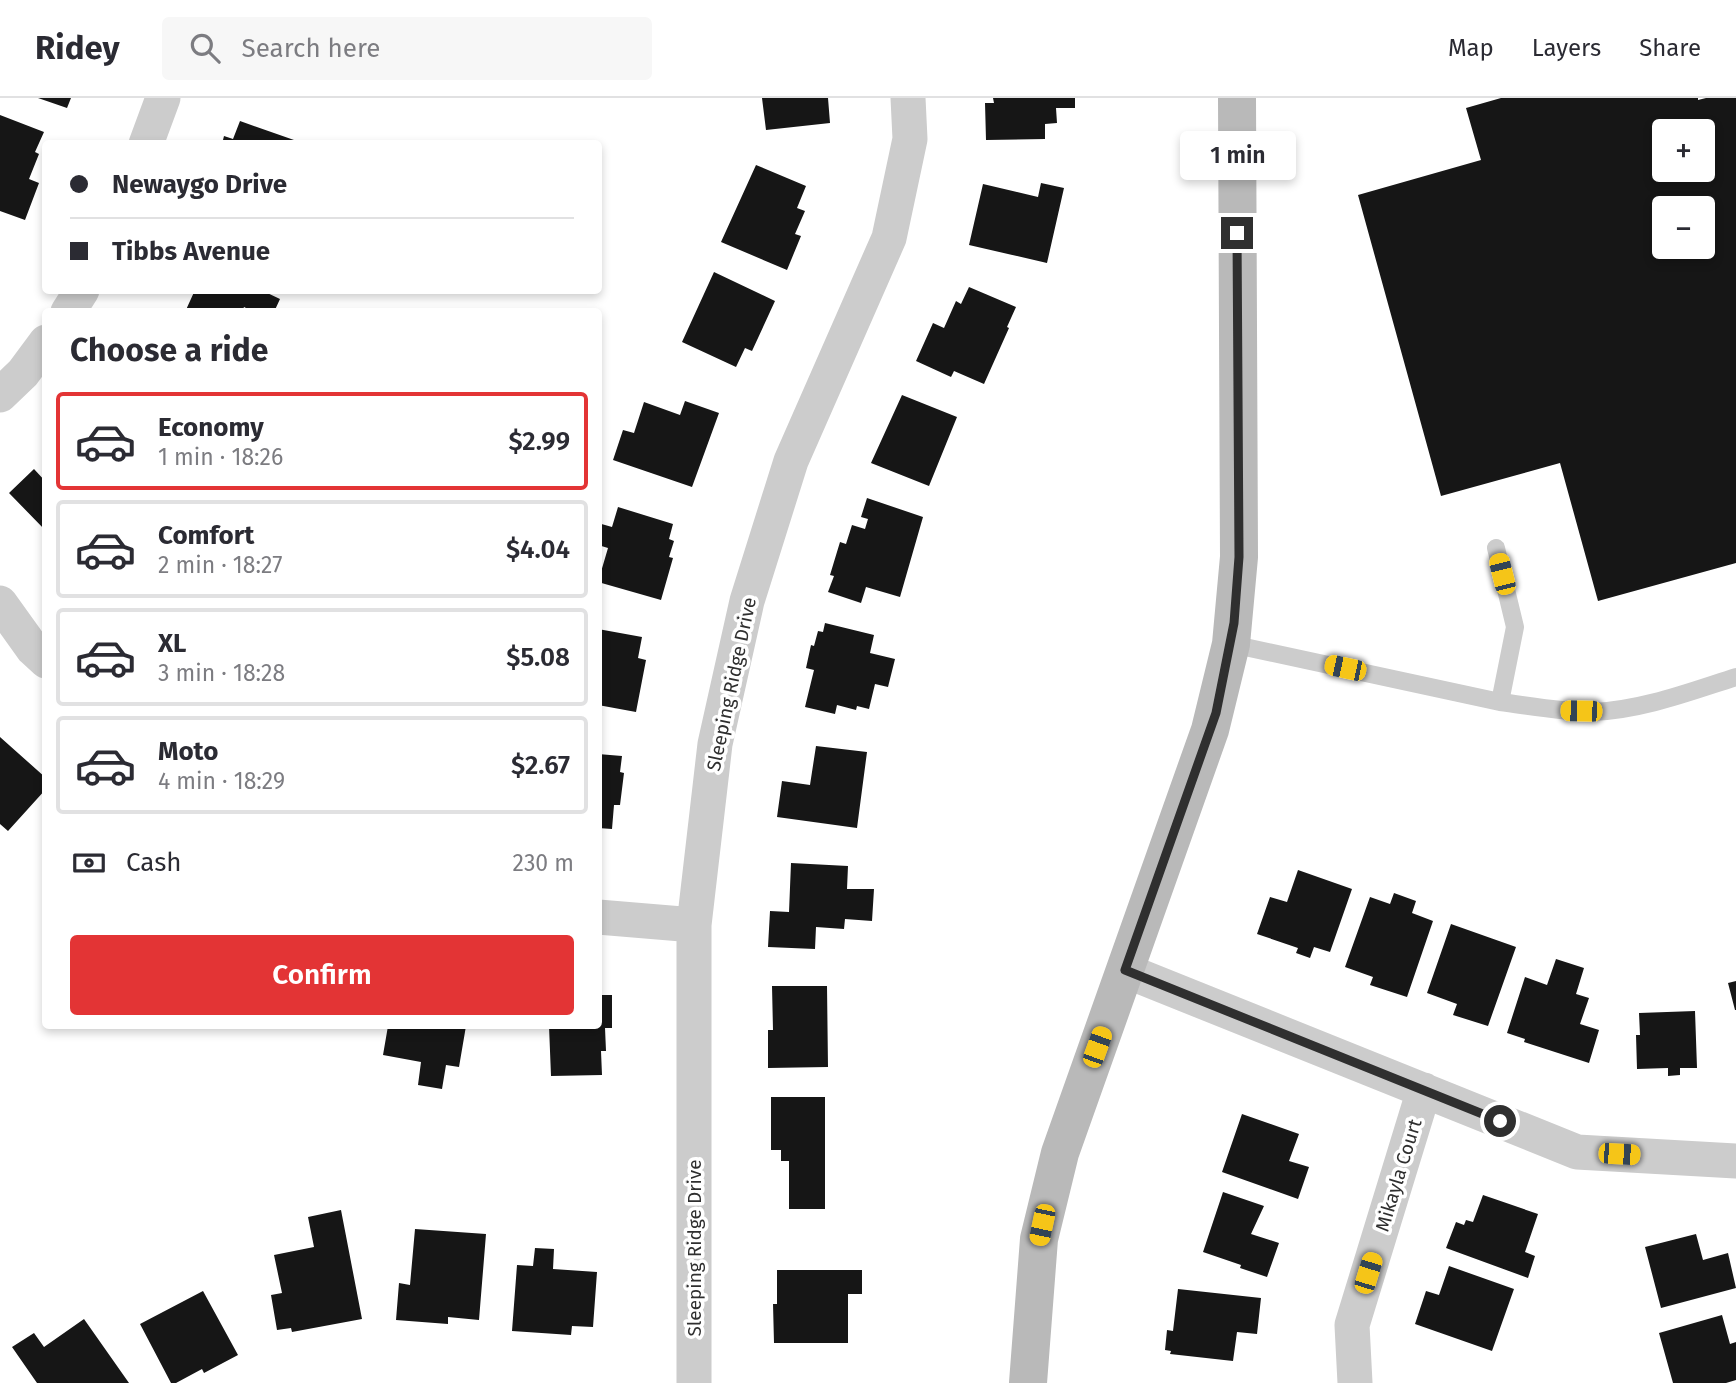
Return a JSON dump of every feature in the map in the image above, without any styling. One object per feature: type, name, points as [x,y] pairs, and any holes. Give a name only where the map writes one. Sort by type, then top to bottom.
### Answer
[{"type":"street","points":[[147,140],[163,98]]},
{"type":"street","name":"Sleeping Ridge Drive","points":[[694,1383],[694,925],[715,744],[747,601],[792,461],[889,238],[910,139],[908,98]]},
{"type":"street","points":[[1028,1383],[1039,1239],[1066,1134],[1216,713],[1231,644],[1239,557],[1237,98]]},
{"type":"street","points":[[0,395],[23,373],[42,347]]},
{"type":"street","points":[[0,603],[42,657]]},
{"type":"street","points":[[602,917],[694,925]]},
{"type":"street","points":[[1125,970],[1577,1152],[1736,1161]]},
{"type":"street","name":"Mikayla Court","points":[[1355,1383],[1352,1325],[1424,1090]]},
{"type":"lane","points":[[1496,548],[1515,627],[1500,702]]},
{"type":"lane","points":[[1231,644],[1500,702],[1566,711],[1595,712],[1646,705],[1736,677]]},
{"type":"building","points":[[38,98],[71,98],[67,108]]},
{"type":"building","points":[[762,98],[828,98],[830,123],[766,130]]},
{"type":"building","points":[[993,98],[1075,98],[1075,108],[1056,108],[1057,123],[1045,124],[1045,139],[986,140],[985,103],[994,103]]},
{"type":"building","points":[[1501,98],[1736,98],[1736,563],[1598,601],[1560,463],[1441,496],[1358,195],[1481,160],[1466,108]]},
{"type":"building","points":[[0,115],[44,132],[35,152],[39,154],[29,179],[39,183],[25,220],[0,211]]},
{"type":"building","points":[[240,121],[294,140],[223,140],[224,136],[233,139]]},
{"type":"building","points":[[756,165],[806,186],[797,208],[805,211],[795,234],[801,236],[787,270],[721,242]]},
{"type":"building","points":[[1041,183],[1064,188],[1047,263],[969,245],[983,184],[1038,197]]},
{"type":"building","points":[[714,272],[775,301],[752,351],[745,348],[736,367],[682,342]]},
{"type":"building","points":[[969,287],[1016,307],[984,384],[954,371],[951,377],[916,361],[933,323],[944,328],[956,301],[961,304]]},
{"type":"building","points":[[193,294],[269,294],[280,299],[276,308],[187,308]]},
{"type":"building","points":[[902,395],[957,417],[929,486],[871,463]]},
{"type":"building","points":[[685,401],[719,413],[692,487],[613,460],[623,430],[634,433],[644,402],[680,415]]},
{"type":"building","points":[[34,469],[42,478],[42,527],[9,493]]},
{"type":"building","points":[[867,498],[923,517],[900,597],[866,587],[861,603],[828,592],[834,576],[830,575],[840,542],[846,544],[852,525],[865,529],[868,519],[861,517]]},
{"type":"building","points":[[618,507],[673,524],[669,539],[674,541],[669,557],[673,558],[661,600],[602,583],[602,568],[608,548],[602,546],[602,524],[612,527]]},
{"type":"building","points":[[825,623],[874,635],[870,653],[895,659],[888,687],[875,684],[869,709],[857,706],[856,710],[837,705],[835,714],[805,707],[814,670],[806,668],[811,645],[814,646],[818,631],[823,632]]},
{"type":"building","points":[[602,630],[642,637],[638,658],[646,660],[636,712],[602,706]]},
{"type":"building","points":[[0,737],[42,774],[42,793],[8,831],[0,824]]},
{"type":"building","points":[[816,746],[867,752],[857,828],[777,817],[782,781],[810,785]]},
{"type":"building","points":[[602,754],[622,756],[620,772],[624,773],[620,805],[614,805],[612,829],[602,828]]},
{"type":"building","points":[[791,863],[848,866],[847,889],[874,889],[872,921],[845,919],[844,929],[816,927],[815,949],[768,947],[770,911],[789,912]]},
{"type":"building","points":[[1298,870],[1352,889],[1330,952],[1314,947],[1310,958],[1296,953],[1298,948],[1257,934],[1270,897],[1287,902]]},
{"type":"building","points":[[1394,893],[1416,901],[1412,913],[1433,921],[1407,997],[1370,985],[1373,977],[1345,967],[1370,897],[1390,904]]},
{"type":"building","points":[[1451,924],[1516,947],[1488,1026],[1453,1015],[1457,1004],[1427,993]]},
{"type":"building","points":[[1556,959],[1584,968],[1576,994],[1589,998],[1580,1024],[1599,1030],[1589,1063],[1524,1042],[1525,1039],[1507,1033],[1525,977],[1547,985]]},
{"type":"building","points":[[1736,981],[1736,1010],[1735,1010],[1728,983]]},
{"type":"building","points":[[772,986],[827,986],[828,1067],[768,1068],[768,1030],[773,1030]]},
{"type":"building","points":[[602,995],[612,995],[612,1028],[605,1028],[606,1051],[601,1051],[602,1075],[551,1076],[549,1029],[602,1029]]},
{"type":"building","points":[[1695,1011],[1697,1068],[1680,1068],[1680,1075],[1668,1076],[1668,1068],[1637,1069],[1636,1035],[1640,1035],[1639,1013]]},
{"type":"building","points":[[387,1029],[465,1029],[459,1067],[446,1065],[442,1089],[418,1085],[421,1062],[383,1055]]},
{"type":"building","points":[[771,1097],[825,1097],[825,1209],[789,1209],[789,1161],[781,1161],[781,1150],[771,1150]]},
{"type":"building","points":[[1242,1114],[1299,1134],[1289,1161],[1309,1167],[1298,1199],[1222,1172]]},
{"type":"building","points":[[1223,1192],[1264,1206],[1251,1234],[1279,1243],[1267,1277],[1203,1252]]},
{"type":"building","points":[[1483,1195],[1538,1214],[1525,1252],[1535,1256],[1528,1278],[1446,1248],[1456,1222],[1464,1225],[1466,1220],[1473,1222]]},
{"type":"building","points":[[341,1210],[362,1319],[292,1332],[291,1328],[277,1330],[271,1295],[282,1293],[274,1255],[314,1247],[308,1217]]},
{"type":"building","points":[[415,1229],[486,1234],[479,1320],[448,1317],[448,1324],[396,1320],[399,1283],[410,1285]]},
{"type":"building","points":[[1696,1234],[1703,1260],[1728,1253],[1736,1288],[1661,1308],[1645,1247]]},
{"type":"building","points":[[535,1248],[554,1249],[553,1269],[597,1272],[593,1327],[572,1326],[571,1335],[512,1331],[517,1265],[533,1266]]},
{"type":"building","points":[[1449,1266],[1514,1289],[1492,1351],[1415,1324],[1426,1291],[1439,1295]]},
{"type":"building","points":[[777,1270],[862,1270],[862,1294],[848,1294],[848,1343],[774,1343],[773,1304],[777,1304]]},
{"type":"building","points":[[1178,1289],[1261,1298],[1257,1334],[1237,1332],[1233,1361],[1170,1354],[1171,1351],[1165,1350],[1167,1330],[1173,1331]]},
{"type":"building","points":[[203,1291],[238,1355],[204,1373],[202,1369],[171,1383],[140,1324]]},
{"type":"building","points":[[1722,1315],[1730,1344],[1736,1342],[1736,1380],[1726,1383],[1673,1383],[1659,1333]]},
{"type":"building","points":[[84,1319],[129,1383],[37,1383],[12,1347],[34,1333],[44,1347]]},
{"type":"route","points":[[1237,233],[1239,557],[1234,623],[1216,713],[1125,970],[1500,1121]]}]
